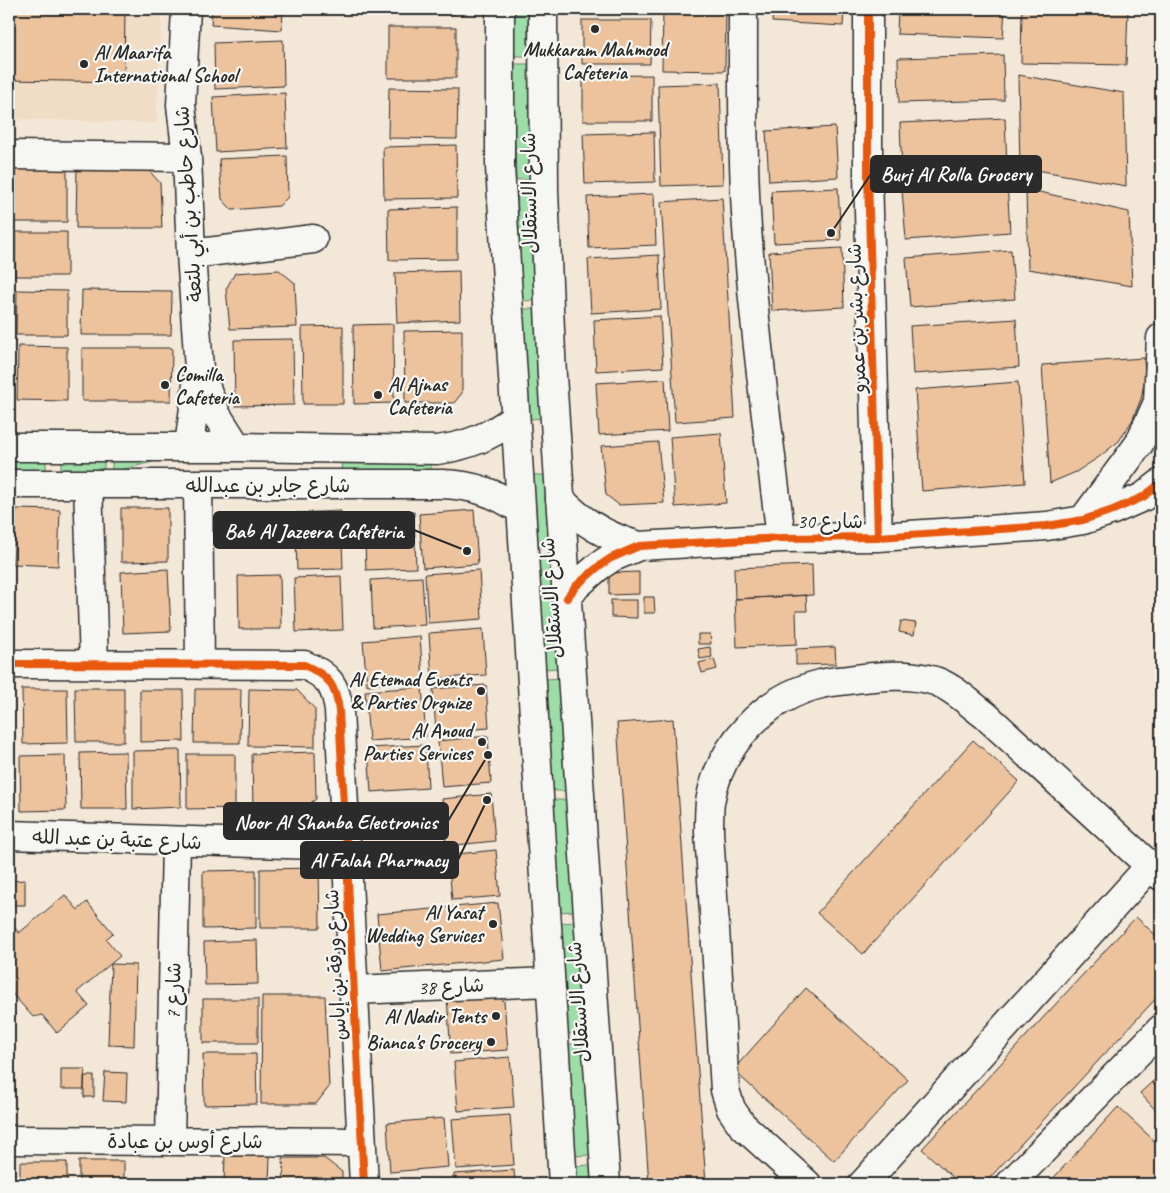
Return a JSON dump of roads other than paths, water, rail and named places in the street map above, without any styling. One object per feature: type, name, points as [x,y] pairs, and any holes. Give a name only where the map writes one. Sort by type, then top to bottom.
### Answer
[{"type":"street","name":"شارع حاطب بن أبي بلتعة","points":[[186,9],[181,105],[187,157],[199,369],[189,446]]},
{"type":"street","name":"شارع الاستقلال","points":[[500,9],[500,167],[563,1184]]},
{"type":"street","name":"شارع الاستقلال","points":[[543,9],[547,265],[560,499],[606,1184]]},
{"type":"street","points":[[743,9],[743,112],[747,222],[754,313],[781,538]]},
{"type":"street","name":"شارع بشر بن عمرو","points":[[868,9],[868,176],[878,537]]},
{"type":"street","points":[[9,155],[187,157]]},
{"type":"street","points":[[191,254],[313,239]]},
{"type":"street","points":[[1083,520],[1139,444],[1160,403],[1161,338]]},
{"type":"street","name":"شارع حاطب بن أبي بلتعة","points":[[199,369],[216,414],[236,447]]},
{"type":"street","name":"شارع جابر بن عبدالله","points":[[9,447],[189,446],[438,450],[480,440],[498,431],[515,418]]},
{"type":"street","points":[[229,485],[282,471],[290,460],[287,448]]},
{"type":"street","name":"شارع 30","points":[[567,598],[576,586],[598,566],[639,546],[781,538],[878,537],[1047,526],[1083,520],[1113,510],[1143,497],[1161,483]]},
{"type":"street","name":"شارع جابر بن عبدالله","points":[[9,484],[461,485],[490,492],[521,510]]},
{"type":"street","points":[[88,484],[94,664]]},
{"type":"street","points":[[198,485],[200,665]]},
{"type":"street","name":"شارع 30","points":[[560,499],[570,510],[596,529],[609,536],[639,546]]},
{"type":"street","name":"شارع ورقة بن إياس","points":[[9,664],[304,665],[318,671],[330,682],[338,695],[364,1184]]},
{"type":"street","points":[[807,1184],[742,1125],[731,1109],[724,1090],[709,832],[710,802],[718,774],[732,747],[750,724],[774,704],[800,690],[822,684],[878,676],[908,675],[937,682],[962,697],[985,715],[1156,871],[863,1184]]},
{"type":"street","name":"شارع عتبة بن عبد الله","points":[[9,835],[346,846]]},
{"type":"street","name":"شارع 7","points":[[170,1141],[176,840]]},
{"type":"street","name":"شارع 38","points":[[353,990],[550,982]]},
{"type":"street","points":[[1010,1184],[1161,1029]]},
{"type":"street","name":"شارع أوس بن عبادة","points":[[9,1140],[361,1142]]},
{"type":"place","name":"Mukkaram Mahmood Cafeteria","points":[[595,29]]},
{"type":"place","name":"Al Maarifa International School","points":[[84,64]]},
{"type":"place","name":"Burj Al Rolla Grocery","points":[[831,233]]},
{"type":"place","name":"Comilla Cafeteria","points":[[165,385]]},
{"type":"place","name":"Al Ajnas Cafeteria","points":[[378,395]]},
{"type":"place","name":"Bab Al Jazeera Cafeteria","points":[[467,551]]},
{"type":"place","name":"Al Etemad Events & Parties Orgnize","points":[[481,691]]},
{"type":"place","name":"Al Anoud Parties Services","points":[[482,742]]},
{"type":"place","name":"Noor Al Shanba Electronics","points":[[488,755]]},
{"type":"place","name":"Al Falah Pharmacy","points":[[487,800]]},
{"type":"place","name":"Al Yasat Wedding Services","points":[[493,924]]},
{"type":"place","name":"Al Nadir Tents","points":[[496,1016]]},
{"type":"place","name":"Bianca's Grocery","points":[[491,1042]]}]
